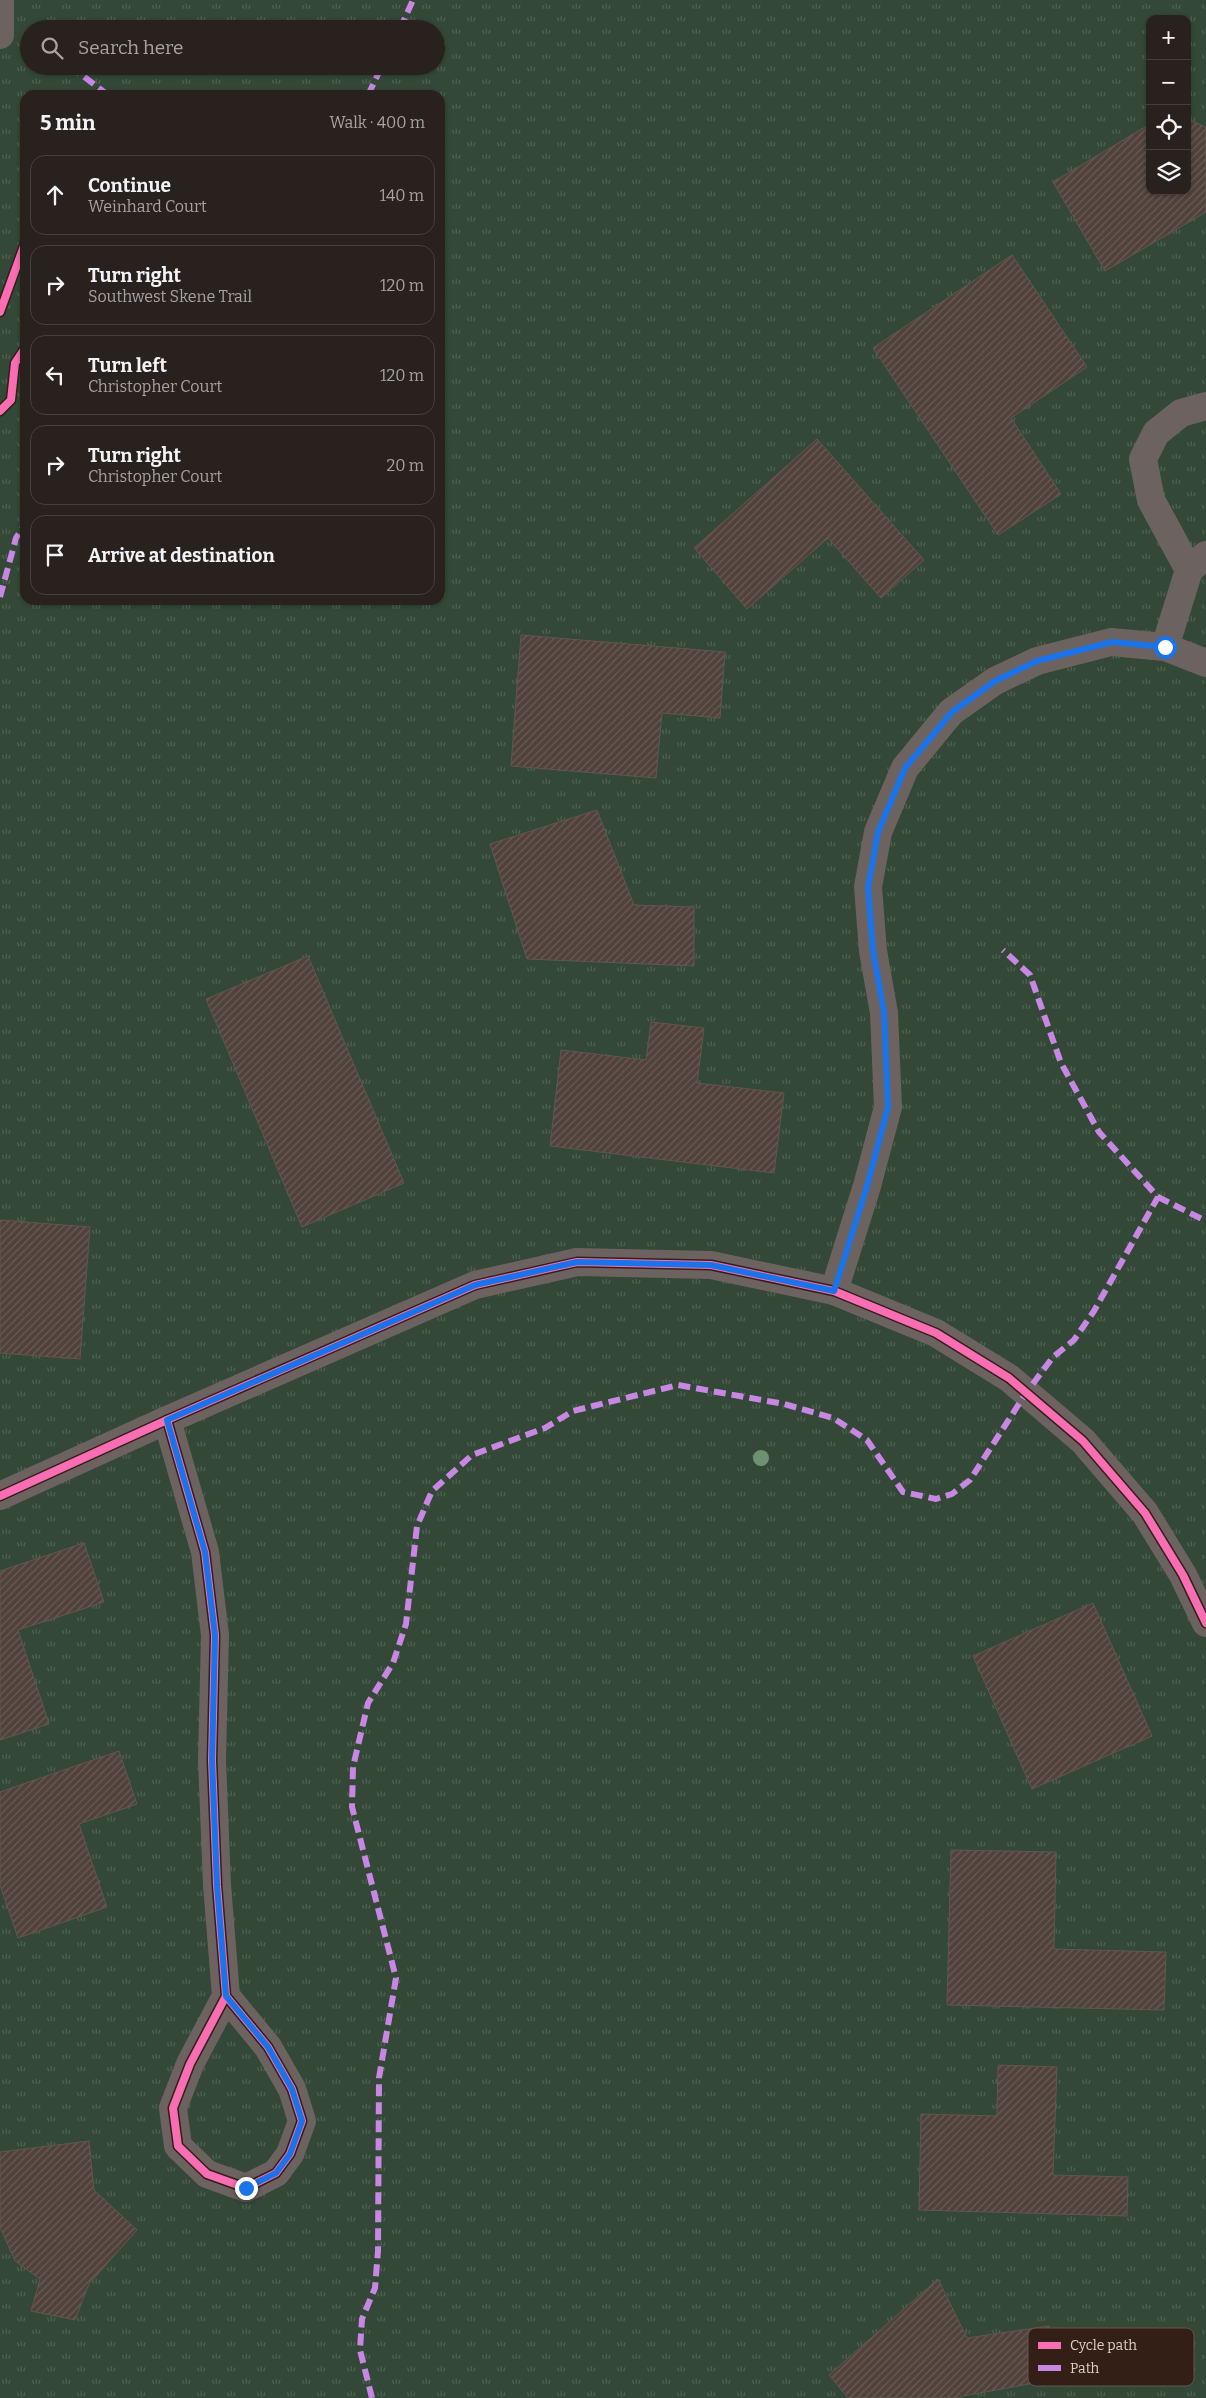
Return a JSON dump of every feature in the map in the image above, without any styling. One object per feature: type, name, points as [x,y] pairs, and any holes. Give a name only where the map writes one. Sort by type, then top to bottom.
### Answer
[{"type":"street","points":[[0,0],[0,35]]},
{"type":"street","points":[[1165,647],[1198,563],[1151,500],[1143,459],[1156,433],[1181,413],[1206,406]]},
{"type":"street","points":[[834,1291],[867,1186],[888,1107],[884,1012],[873,951],[868,887],[878,832],[905,768],[952,712],[995,681],[1037,661],[1112,642],[1165,647],[1206,663]]},
{"type":"street","points":[[0,1496],[167,1420],[475,1285],[577,1262],[711,1265],[834,1291],[936,1333],[1009,1378],[1083,1441],[1145,1513],[1183,1575],[1206,1623]]},
{"type":"street","points":[[167,1420],[205,1552],[215,1635],[212,1760],[217,1885],[226,1996],[190,2064],[173,2108],[178,2146],[207,2174],[246,2188],[276,2173],[290,2154],[302,2121],[292,2089],[268,2047],[226,1996]]},
{"type":"green space","points":[[0,0],[1206,0],[1206,2398],[0,2398]]},
{"type":"building","points":[[1191,121],[1206,127],[1206,212],[1105,271],[1053,182],[1146,126],[1146,195],[1191,195]]},
{"type":"building","points":[[1012,255],[1087,367],[1011,418],[1061,494],[998,535],[873,348]]},
{"type":"building","points":[[817,439],[924,560],[881,598],[828,538],[747,609],[694,548]]},
{"type":"building","points":[[521,635],[725,652],[720,718],[662,713],[656,778],[511,766]]},
{"type":"building","points":[[597,810],[634,905],[694,907],[694,966],[527,959],[490,844]]},
{"type":"building","points":[[308,956],[404,1183],[302,1227],[206,999]]},
{"type":"building","points":[[651,1022],[704,1028],[697,1083],[784,1093],[774,1173],[550,1146],[561,1050],[646,1060]]},
{"type":"building","points":[[0,1220],[90,1227],[80,1359],[0,1353]]},
{"type":"building","points":[[84,1543],[104,1602],[18,1630],[49,1724],[0,1740],[0,1571]]},
{"type":"building","points":[[1093,1603],[1152,1736],[1032,1789],[973,1656]]},
{"type":"building","points":[[119,1751],[137,1804],[79,1824],[107,1907],[18,1938],[0,1885],[0,1792]]},
{"type":"building","points":[[951,1850],[1056,1852],[1054,1949],[1166,1952],[1164,2010],[947,2005]]},
{"type":"building","points":[[998,2065],[1057,2067],[1053,2175],[1128,2177],[1127,2216],[919,2210],[921,2114],[997,2116]]},
{"type":"building","points":[[89,2141],[94,2190],[137,2230],[89,2284],[75,2320],[31,2311],[40,2279],[15,2261],[0,2227],[0,2152]]},
{"type":"building","points":[[938,2279],[967,2338],[1028,2329],[1028,2384],[959,2398],[848,2398],[829,2375]]},
{"type":"marked path","points":[[404,20],[413,0]]},
{"type":"marked path","points":[[82,75],[101,90]]},
{"type":"marked path","points":[[370,90],[378,75]]},
{"type":"marked path","points":[[0,597],[16,538],[20,532]]},
{"type":"marked path","points":[[372,2398],[360,2350],[362,2319],[375,2288],[378,2251],[379,2078],[396,1978],[352,1807],[353,1767],[368,1703],[393,1663],[406,1624],[417,1526],[432,1491],[472,1455],[545,1428],[573,1411],[678,1385],[784,1404],[833,1418],[867,1440],[903,1492],[936,1499],[952,1494],[970,1480],[1026,1393],[1053,1357],[1074,1340],[1094,1311],[1158,1197],[1099,1132],[1061,1063],[1030,975],[1003,950]]},
{"type":"marked path","points":[[1158,1197],[1206,1221]]},
{"type":"cycle path","points":[[0,312],[20,257]]},
{"type":"cycle path","points":[[0,411],[11,400],[15,363],[20,356]]},
{"type":"cycle path","points":[[0,1496],[167,1420],[475,1285],[577,1262],[711,1265],[834,1291],[936,1333],[1009,1378],[1083,1441],[1145,1513],[1183,1575],[1206,1623]]},
{"type":"cycle path","points":[[167,1420],[205,1552],[215,1635],[212,1760],[217,1885],[226,1996],[190,2064],[173,2108],[178,2146],[207,2174],[246,2188],[276,2173],[290,2154],[302,2121],[292,2089],[268,2047],[226,1996]]},
{"type":"route","points":[[246,2188],[276,2173],[290,2154],[302,2121],[292,2089],[268,2047],[226,1996],[217,1885],[212,1760],[215,1635],[205,1552],[167,1420],[475,1285],[577,1262],[711,1265],[834,1291],[867,1186],[888,1107],[884,1012],[873,951],[868,887],[878,832],[905,768],[952,712],[995,681],[1037,661],[1112,642],[1165,647]]}]
